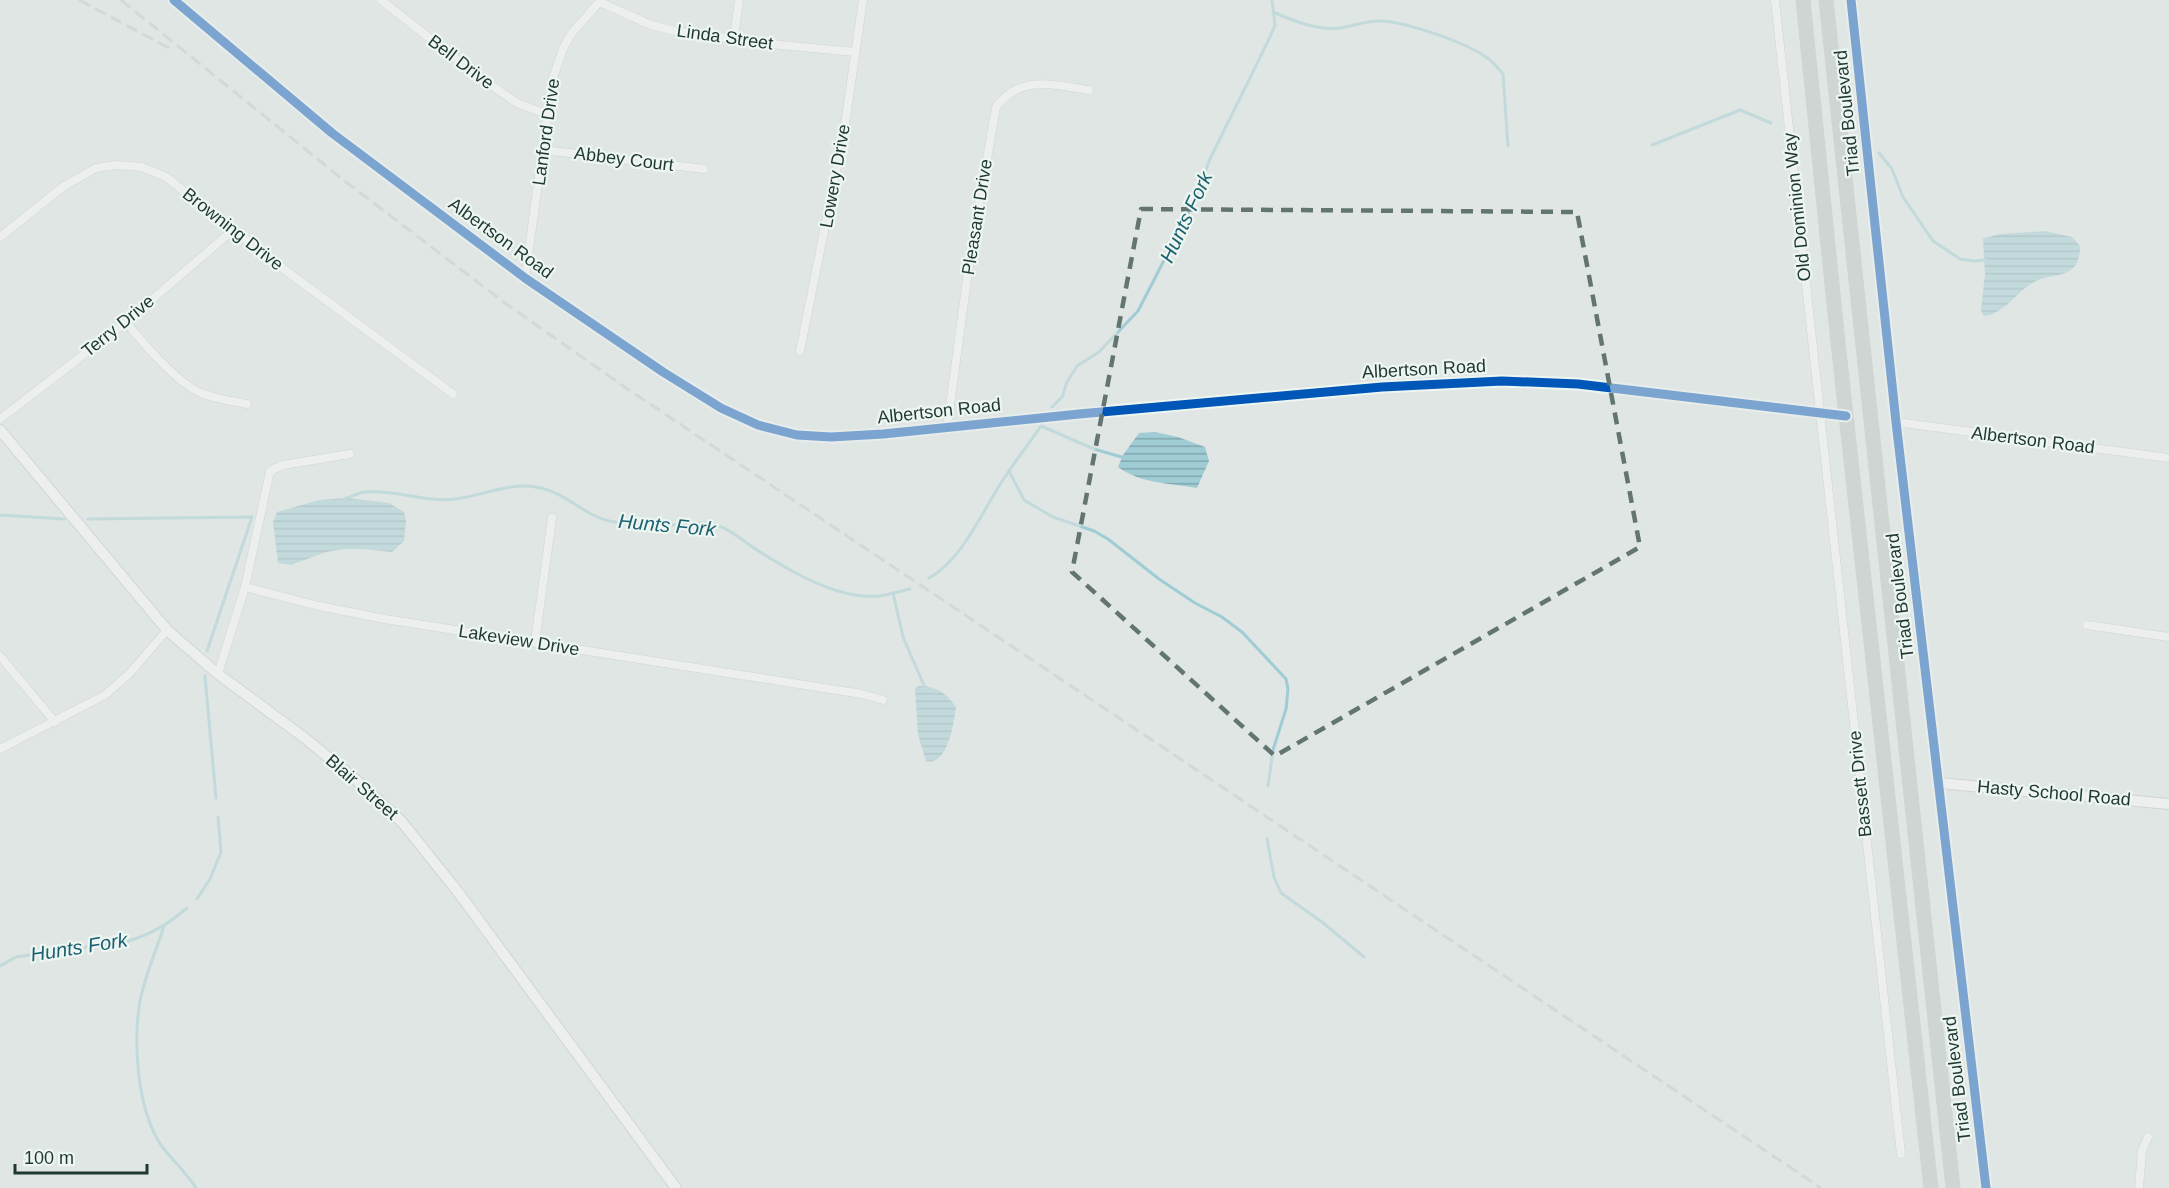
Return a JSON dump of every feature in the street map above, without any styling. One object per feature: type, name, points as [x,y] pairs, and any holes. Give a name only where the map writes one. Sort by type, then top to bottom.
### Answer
[{"type":"highway","points":[[1803,0],[1846,416],[1931,1188]]},
{"type":"highway","points":[[1826,0],[1953,1188]]},
{"type":"street","name":"Albertson Road","points":[[174,0],[332,133],[525,278],[663,372],[721,408],[758,425],[797,435],[831,437],[1394,386],[1502,381],[1578,384],[1846,416]]},
{"type":"street","name":"Bell Drive","points":[[381,0],[478,76],[517,103],[546,114]]},
{"type":"street","points":[[734,38],[739,0]]},
{"type":"street","name":"Lowery Drive","points":[[800,351],[830,210],[863,0]]},
{"type":"street","name":"Old Dominion Way","points":[[1774,0],[1819,414]]},
{"type":"street","name":"Triad Boulevard","points":[[1851,0],[1896,422],[1986,1188]]},
{"type":"street","name":"Lanford Drive","points":[[525,278],[552,81],[562,49],[571,34],[601,1]]},
{"type":"street","name":"Linda Street","points":[[601,1],[651,25],[675,31],[855,52]]},
{"type":"street","name":"Pleasant Drive","points":[[947,428],[970,250],[996,107],[1007,94],[1027,85],[1047,84],[1089,90]]},
{"type":"street","name":"Abbey Court","points":[[544,150],[704,169]]},
{"type":"street","name":"Browning Drive","points":[[0,237],[64,186],[96,168],[116,165],[142,167],[166,177],[202,203],[233,230],[453,394]]},
{"type":"street","name":"Terry Drive","points":[[0,419],[126,322],[233,230]]},
{"type":"street","points":[[126,322],[148,349],[186,384],[200,393],[247,404]]},
{"type":"street","name":"Bassett Drive","points":[[1819,414],[1900,1154]]},
{"type":"street","name":"Albertson Road","points":[[1896,422],[2169,458]]},
{"type":"street","name":"Blair Street","points":[[0,430],[167,630],[218,674],[315,746],[402,822],[458,892],[676,1188]]},
{"type":"street","points":[[218,674],[245,587],[270,471],[282,465],[350,454]]},
{"type":"street","points":[[536,642],[552,518]]},
{"type":"street","name":"Lakeview Drive","points":[[245,587],[319,606],[385,619],[862,694],[883,700]]},
{"type":"street","points":[[2087,625],[2169,637]]},
{"type":"street","points":[[0,749],[88,705],[119,684],[167,630]]},
{"type":"street","points":[[0,656],[55,722]]},
{"type":"street","name":"Hasty School Road","points":[[1938,783],[2169,804]]},
{"type":"street","points":[[2139,1188],[2142,1151],[2148,1137]]},
{"type":"highlighted area","points":[[1141,209],[1577,212],[1640,547],[1275,756],[1072,572]]},
{"type":"water","points":[[2045,231],[2072,237],[2080,246],[2079,258],[2075,266],[2065,273],[2042,278],[2031,284],[1999,311],[1984,316],[1981,311],[1985,274],[1983,238],[2002,234]]},
{"type":"water","points":[[1155,432],[1178,437],[1205,447],[1209,461],[1197,488],[1146,480],[1118,467],[1123,455],[1139,433]]},
{"type":"water","points":[[347,498],[389,503],[404,512],[406,520],[404,541],[392,552],[345,549],[326,552],[291,565],[278,563],[273,522],[277,512],[319,500]]},
{"type":"water","points":[[918,686],[940,691],[956,707],[945,750],[934,761],[926,761],[918,735],[915,688]]},
{"type":"waterway","name":"Hunts Fork","points":[[1052,407],[1062,397],[1067,382],[1077,366],[1099,352],[1138,311],[1193,204],[1210,159],[1270,37],[1275,25],[1272,0]]},
{"type":"waterway","points":[[1273,12],[1315,27],[1332,29],[1366,22],[1392,22],[1448,38],[1483,55],[1503,74],[1508,146]]},
{"type":"waterway","points":[[1652,145],[1740,110],[1771,123]]},
{"type":"waterway","points":[[1879,153],[1892,169],[1903,197],[1933,241],[1960,259],[1986,260]]},
{"type":"waterway","name":"Hunts Fork","points":[[929,578],[961,549],[1006,476],[1041,426],[1094,449],[1125,458]]},
{"type":"waterway","points":[[1009,471],[1024,500],[1053,517],[1094,531],[1108,539],[1159,579],[1195,603],[1222,617],[1242,632],[1286,679],[1288,689],[1286,709],[1273,750],[1268,786]]},
{"type":"waterway","name":"Hunts Fork","points":[[344,499],[362,493],[388,492],[445,500],[509,487],[530,486],[560,495],[605,520],[637,524],[702,523],[719,526],[784,567],[831,589],[863,596],[887,595],[910,589]]},
{"type":"waterway","points":[[0,515],[64,519]]},
{"type":"waterway","points":[[88,519],[252,517],[207,651]]},
{"type":"waterway","points":[[893,593],[903,637],[926,690]]},
{"type":"waterway","name":"Hunts Fork","points":[[205,676],[216,798]]},
{"type":"waterway","name":"Hunts Fork","points":[[197,899],[210,879],[221,852],[218,817]]},
{"type":"waterway","points":[[1267,839],[1274,877],[1281,893],[1322,922],[1364,957]]},
{"type":"waterway","name":"Hunts Fork","points":[[0,966],[16,957],[128,941],[159,928],[187,908]]},
{"type":"waterway","points":[[164,926],[140,1001],[137,1036],[139,1075],[142,1095],[153,1130],[161,1145],[196,1188]]},
{"type":"railway","points":[[79,0],[169,48]]},
{"type":"railway","points":[[121,0],[346,182],[505,303],[629,390],[1821,1188]]},
{"type":"cycle path","points":[[174,0],[332,133],[525,278],[663,372],[721,408],[758,425],[797,435],[831,437],[883,434],[1382,387],[1502,381],[1578,384],[1846,416]]},
{"type":"cycle path","points":[[1851,0],[1896,422],[1986,1188]]}]
